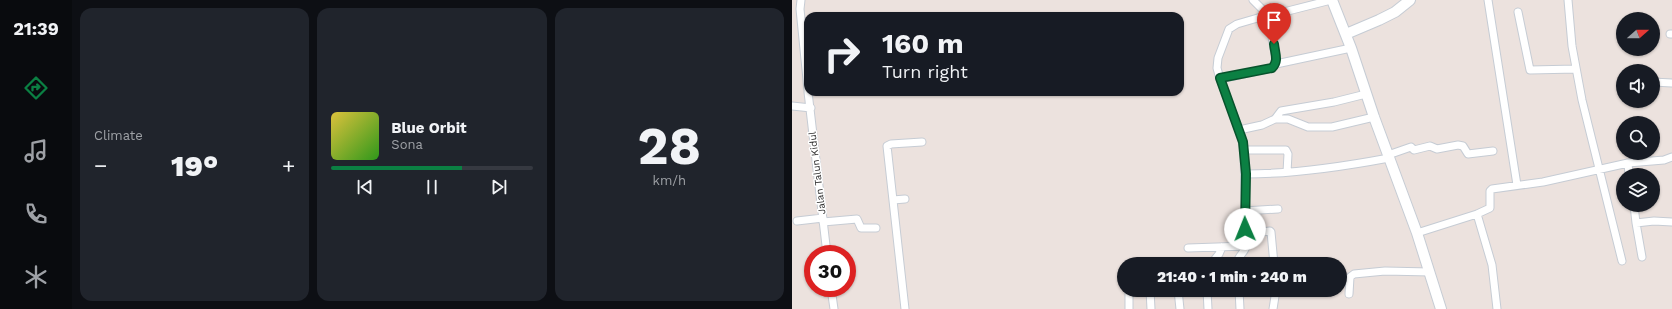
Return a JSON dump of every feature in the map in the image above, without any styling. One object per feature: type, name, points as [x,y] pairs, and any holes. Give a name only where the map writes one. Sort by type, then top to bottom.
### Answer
[{"type":"main road","points":[[1332,0],[1346,34],[1388,157],[1417,233],[1441,309]]},
{"type":"main road","points":[[1346,34],[1395,12],[1410,0]]},
{"type":"street","name":"Jalan Talun Kidul","points":[[801,0],[800,9],[804,50]]},
{"type":"street","points":[[1253,0],[1260,9],[1268,15],[1276,64]]},
{"type":"street","points":[[1239,257],[1245,250],[1246,246],[1244,211],[1246,174],[1244,150],[1242,137],[1217,68],[1218,58],[1229,29],[1236,24],[1332,0]]},
{"type":"street","points":[[1488,0],[1517,185]]},
{"type":"street","points":[[1568,0],[1572,46],[1576,69],[1622,261]]},
{"type":"street","points":[[1518,12],[1530,70],[1576,69]]},
{"type":"street","points":[[1220,78],[1272,68],[1276,64],[1351,48]]},
{"type":"street","points":[[1660,82],[1672,83]]},
{"type":"street","points":[[1239,130],[1262,125],[1274,119],[1281,111],[1334,102],[1366,94]]},
{"type":"street","name":"Jalan Talun Kidul","points":[[809,96],[826,245]]},
{"type":"street","points":[[792,106],[810,108]]},
{"type":"street","points":[[1274,119],[1288,119],[1308,127],[1332,127],[1374,117]]},
{"type":"street","points":[[905,309],[887,146],[891,144],[922,142]]},
{"type":"street","points":[[1246,174],[1332,168],[1388,157],[1411,147],[1414,150],[1430,146],[1437,149],[1458,145],[1463,146],[1468,154],[1493,151]]},
{"type":"street","points":[[1244,150],[1286,150],[1287,172]]},
{"type":"street","points":[[1417,233],[1477,214],[1490,208],[1490,191],[1492,189],[1580,174],[1599,168],[1628,163],[1664,160],[1672,157]]},
{"type":"street","points":[[1628,163],[1628,168]]},
{"type":"street","points":[[893,200],[905,199]]},
{"type":"street","points":[[1244,211],[1278,209]]},
{"type":"street","points":[[1635,212],[1642,257]]},
{"type":"street","points":[[1477,214],[1492,265],[1497,309]]},
{"type":"street","points":[[797,222],[857,219],[861,228],[876,228]]},
{"type":"street","points":[[1636,223],[1654,221],[1672,222]]},
{"type":"street","points":[[1245,234],[1267,231],[1271,232],[1273,257]]},
{"type":"street","points":[[1188,248],[1246,246]]},
{"type":"street","points":[[1217,257],[1222,247]]},
{"type":"street","points":[[1349,294],[1350,277],[1354,274],[1385,271],[1430,272]]},
{"type":"street","points":[[832,297],[834,309]]},
{"type":"street","points":[[1129,297],[1130,309]]},
{"type":"street","points":[[1150,297],[1151,309]]},
{"type":"street","points":[[1179,297],[1180,309]]},
{"type":"street","points":[[1207,297],[1208,309]]},
{"type":"street","points":[[1239,297],[1240,309]]},
{"type":"street","points":[[1273,309],[1275,297]]},
{"type":"route","points":[[1245,229],[1244,211],[1246,174],[1243,142],[1220,78],[1272,68],[1276,64],[1274,44]]}]
